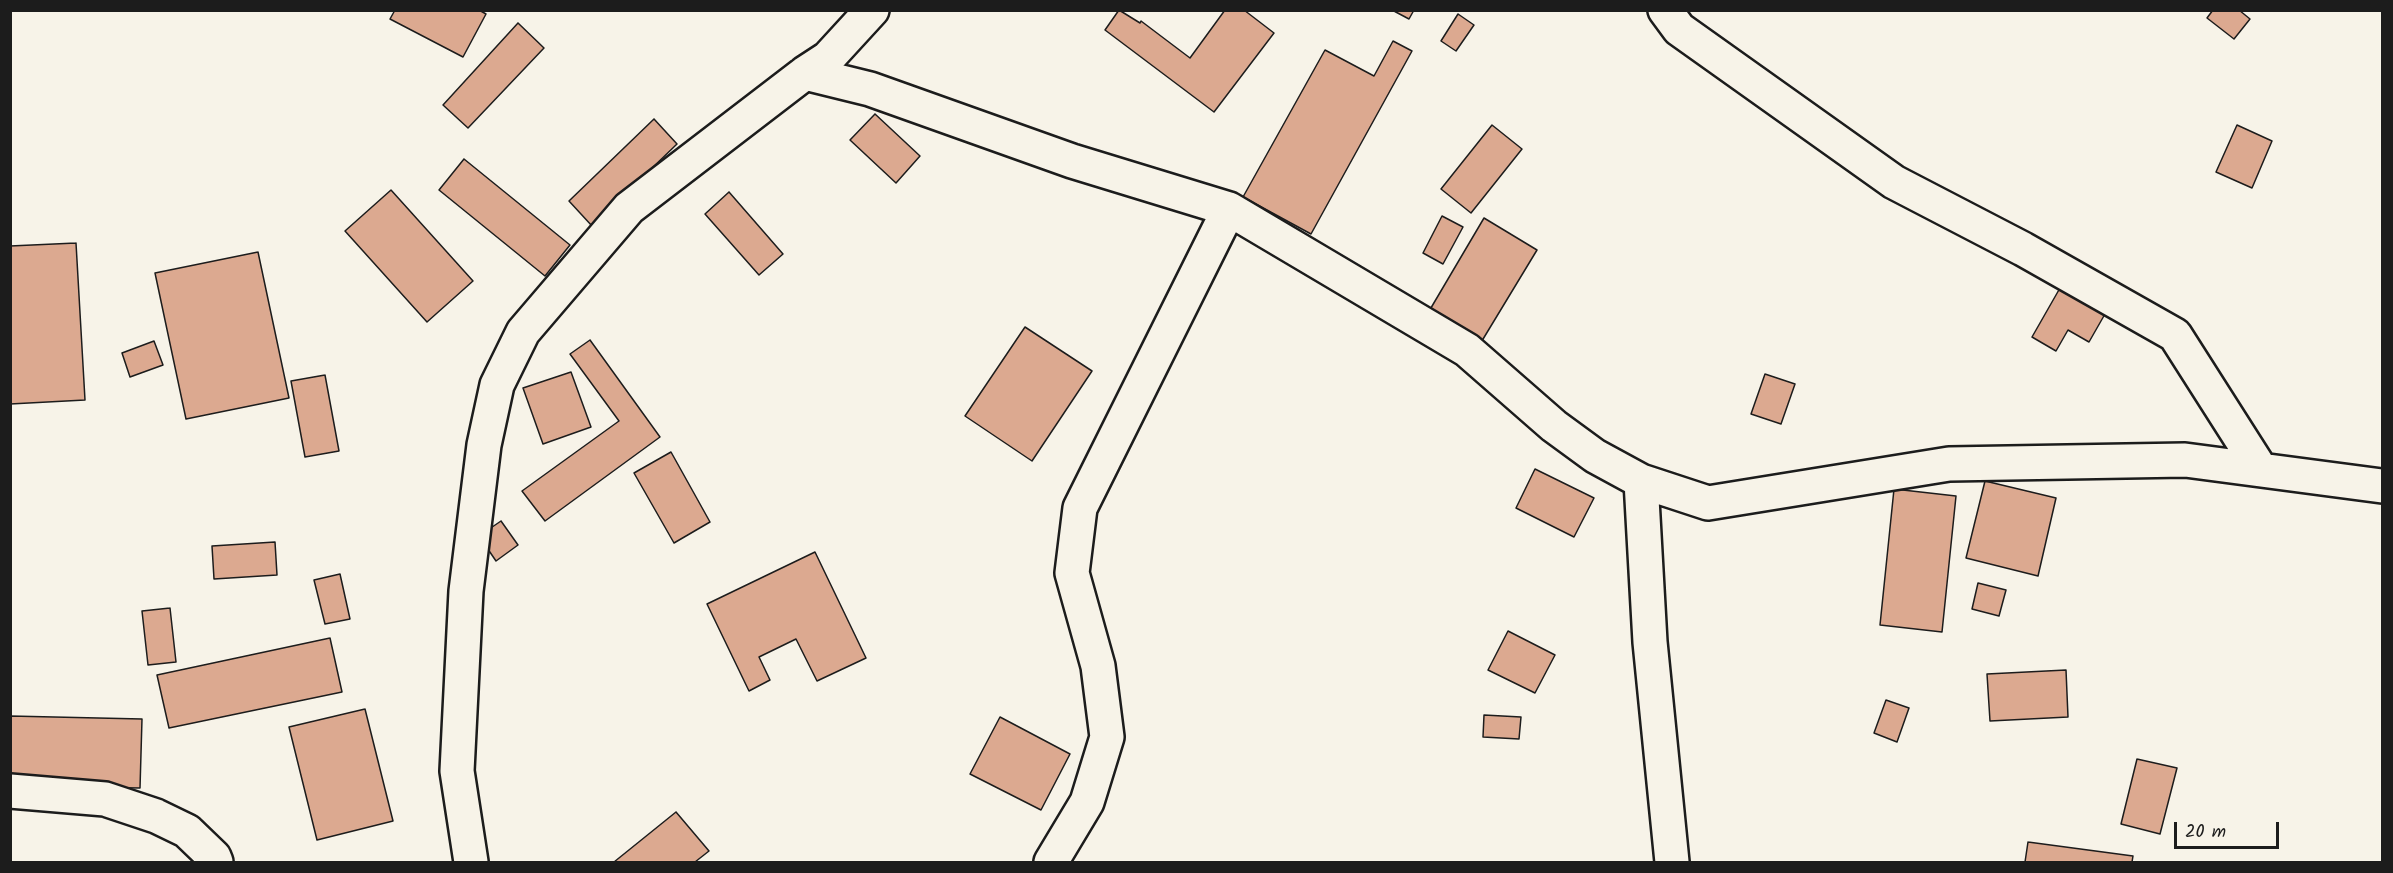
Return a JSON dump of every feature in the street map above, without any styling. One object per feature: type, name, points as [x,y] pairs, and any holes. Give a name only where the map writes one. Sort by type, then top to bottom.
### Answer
[{"type":"street","points":[[471,862],[457,771],[466,591],[484,445],[497,385],[523,332],[629,208],[805,73],[828,58],[872,10]]},
{"type":"street","points":[[1665,10],[1679,29],[1894,183],[2023,249],[2175,335],[2262,470]]},
{"type":"street","points":[[805,73],[870,89],[1072,161],[1229,209],[1467,350],[1554,426],[1595,456],[1641,481],[1708,502],[1949,464],[2185,460],[2382,486]]},
{"type":"street","points":[[1051,862],[1088,802],[1107,737],[1098,666],[1072,573],[1080,508],[1229,209]]},
{"type":"street","points":[[1641,481],[1650,642],[1672,862]]},
{"type":"street","points":[[10,791],[105,799],[156,816],[188,831],[214,857],[216,862]]},
{"type":"building","points":[[395,10],[479,10],[486,14],[463,57],[390,19]]},
{"type":"building","points":[[1119,10],[1140,23],[1141,21],[1190,58],[1225,10],[1244,10],[1274,33],[1214,112],[1105,30]]},
{"type":"building","points":[[1392,10],[1414,10],[1409,19]]},
{"type":"building","points":[[2213,10],[2239,10],[2250,19],[2234,39],[2207,18]]},
{"type":"building","points":[[1458,14],[1474,25],[1456,51],[1441,41]]},
{"type":"building","points":[[518,23],[544,48],[468,128],[443,105]]},
{"type":"building","points":[[1393,41],[1412,51],[1311,234],[1243,197],[1325,50],[1374,76]]},
{"type":"building","points":[[875,114],[920,156],[896,183],[850,140]]},
{"type":"building","points":[[654,119],[677,144],[592,226],[569,201]]},
{"type":"building","points":[[1492,125],[1522,149],[1471,213],[1441,189]]},
{"type":"building","points":[[2237,125],[2272,141],[2252,188],[2216,172]]},
{"type":"building","points":[[464,159],[570,245],[545,276],[439,190]]},
{"type":"building","points":[[391,190],[473,281],[427,322],[345,231]]},
{"type":"building","points":[[729,192],[783,254],[759,275],[705,214]]},
{"type":"building","points":[[1442,216],[1463,227],[1443,264],[1423,253]]},
{"type":"building","points":[[1484,218],[1537,250],[1477,349],[1425,318]]},
{"type":"building","points":[[76,243],[85,400],[10,404],[10,246]]},
{"type":"building","points":[[258,252],[289,398],[186,419],[155,273]]},
{"type":"building","points":[[2060,288],[2105,314],[2089,342],[2068,330],[2056,351],[2032,337]]},
{"type":"building","points":[[1025,327],[1092,371],[1032,461],[965,416]]},
{"type":"building","points":[[590,340],[660,437],[545,521],[522,491],[619,421],[570,354]]},
{"type":"building","points":[[154,341],[163,365],[130,377],[122,353]]},
{"type":"building","points":[[571,372],[591,427],[543,444],[523,388]]},
{"type":"building","points":[[1765,374],[1795,384],[1781,424],[1751,414]]},
{"type":"building","points":[[325,375],[339,451],[305,457],[291,381]]},
{"type":"building","points":[[671,452],[710,522],[674,543],[634,473]]},
{"type":"building","points":[[1535,469],[1594,498],[1574,537],[1516,508]]},
{"type":"building","points":[[1985,481],[2056,498],[2038,576],[1966,558]]},
{"type":"building","points":[[1894,489],[1956,496],[1942,632],[1880,625]]},
{"type":"building","points":[[501,521],[518,545],[496,561],[479,536]]},
{"type":"building","points":[[275,542],[277,575],[214,579],[212,546]]},
{"type":"building","points":[[815,552],[866,658],[817,681],[796,639],[759,657],[770,680],[749,691],[707,604]]},
{"type":"building","points":[[340,574],[350,619],[325,624],[314,580]]},
{"type":"building","points":[[1978,583],[2006,590],[1999,616],[1972,609]]},
{"type":"building","points":[[170,608],[176,662],[148,665],[142,611]]},
{"type":"building","points":[[1508,631],[1555,655],[1535,693],[1488,670]]},
{"type":"building","points":[[330,638],[342,692],[169,728],[157,675]]},
{"type":"building","points":[[2066,670],[2068,717],[1990,721],[1987,674]]},
{"type":"building","points":[[1886,700],[1909,708],[1897,742],[1874,733]]},
{"type":"building","points":[[365,709],[393,821],[317,840],[289,727]]},
{"type":"building","points":[[1484,715],[1521,717],[1519,739],[1483,737]]},
{"type":"building","points":[[10,716],[142,719],[140,788],[10,786]]},
{"type":"building","points":[[1000,717],[1070,754],[1041,810],[970,774]]},
{"type":"building","points":[[2137,759],[2177,768],[2160,834],[2121,824]]},
{"type":"building","points":[[676,812],[709,851],[695,862],[614,862]]},
{"type":"building","points":[[2028,842],[2133,856],[2132,862],[2025,862]]}]
